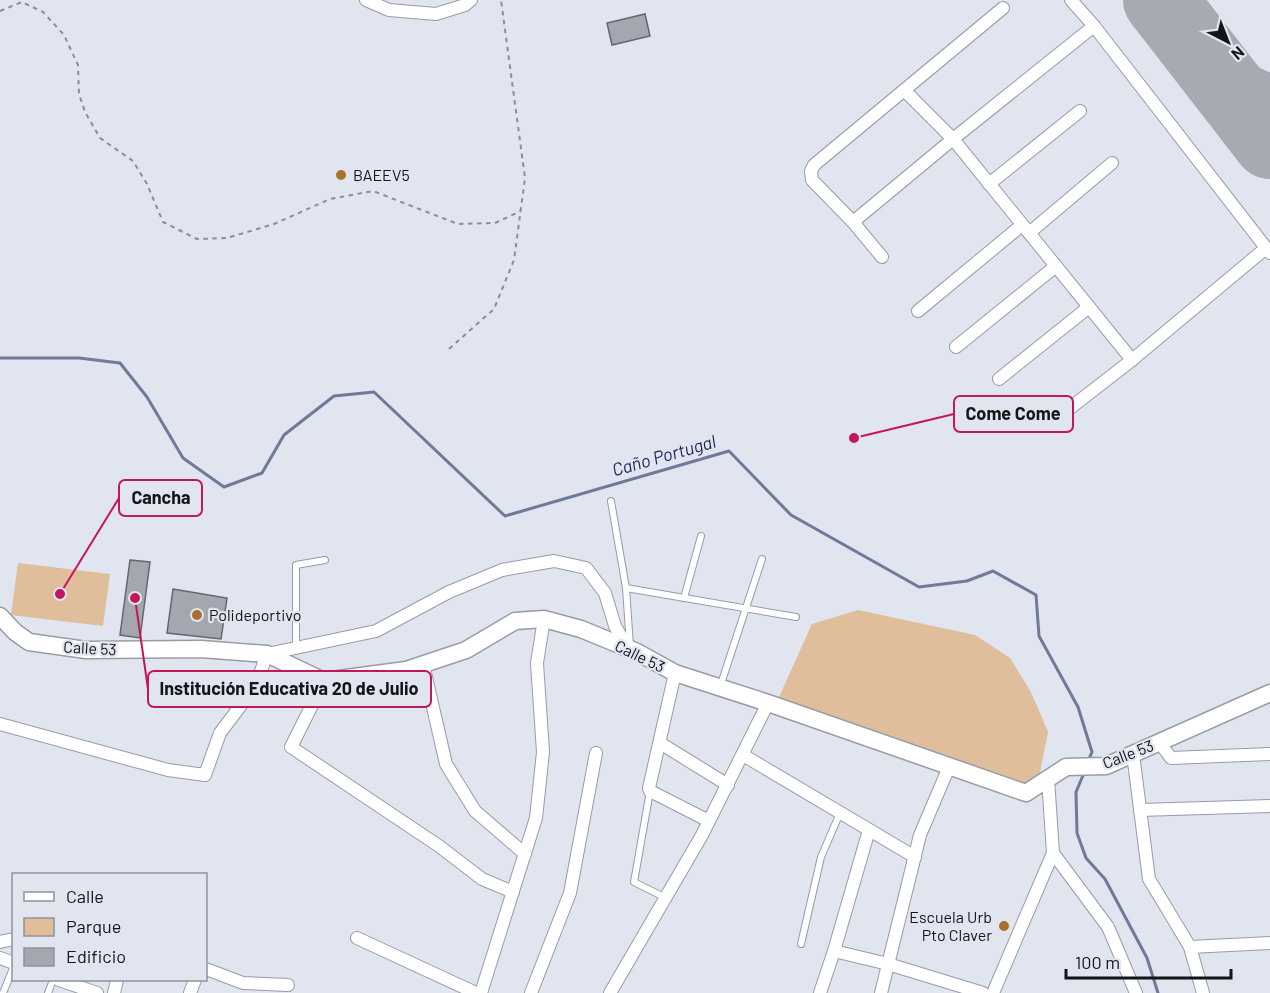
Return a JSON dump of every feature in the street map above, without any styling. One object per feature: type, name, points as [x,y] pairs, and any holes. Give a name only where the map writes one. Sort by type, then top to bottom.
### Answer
[{"type":"street","points":[[366,0],[389,10],[436,14],[465,5],[471,0]]},
{"type":"street","points":[[1047,426],[1268,250],[1094,26],[1071,0]]},
{"type":"street","points":[[882,258],[853,222],[812,180],[811,171],[814,165],[1003,8]]},
{"type":"street","points":[[853,222],[952,139],[1094,26]]},
{"type":"street","points":[[905,91],[952,139],[1132,360]]},
{"type":"street","points":[[989,184],[1080,111]]},
{"type":"street","points":[[918,311],[1112,163]]},
{"type":"street","points":[[956,347],[1056,266]]},
{"type":"street","points":[[999,379],[1089,307]]},
{"type":"street","points":[[0,724],[168,770],[205,775],[220,734],[256,686],[267,654],[376,631],[448,592],[502,570],[554,561],[586,568],[605,593],[615,626],[629,649]]},
{"type":"street","name":"Calle 53","points":[[1,618],[29,642],[86,650],[201,649],[267,654],[324,681],[406,670],[466,650],[515,621],[544,618],[581,629],[629,649],[675,673],[1026,793],[1066,767],[1106,766],[1270,693]]},
{"type":"street","points":[[481,993],[536,818],[543,752],[537,663],[544,618]]},
{"type":"street","points":[[423,664],[446,764],[475,811],[525,854]]},
{"type":"street","points":[[675,673],[660,743],[648,784],[650,790],[709,821]]},
{"type":"street","points":[[324,681],[291,747],[439,846],[482,879],[513,892]]},
{"type":"street","points":[[610,993],[709,821],[768,703]]},
{"type":"street","points":[[1159,742],[1171,758],[1270,754]]},
{"type":"street","points":[[660,743],[728,785]]},
{"type":"street","points":[[531,993],[570,894],[596,753]]},
{"type":"street","points":[[1133,754],[1149,879],[1190,947],[1203,993]]},
{"type":"street","points":[[743,755],[915,857]]},
{"type":"street","points":[[881,993],[920,835],[949,766]]},
{"type":"street","points":[[993,993],[1053,853],[1048,779]]},
{"type":"street","points":[[1140,810],[1270,806]]},
{"type":"street","points":[[820,993],[869,830]]},
{"type":"street","points":[[1053,853],[1108,927],[1136,993]]},
{"type":"street","points":[[357,938],[476,993]]},
{"type":"street","points":[[1190,947],[1270,943]]},
{"type":"street","points":[[834,951],[888,964],[983,993]]},
{"type":"street","points":[[207,969],[243,983],[288,985]]},
{"type":"street","points":[[62,981],[97,993]]},
{"type":"lane","points":[[611,501],[626,588],[629,649]]},
{"type":"lane","points":[[684,598],[701,536]]},
{"type":"lane","points":[[720,688],[762,558]]},
{"type":"lane","points":[[296,648],[296,565],[324,560]]},
{"type":"lane","points":[[626,588],[796,617]]},
{"type":"lane","points":[[650,790],[634,882],[666,898]]},
{"type":"lane","points":[[801,944],[821,857],[840,813]]},
{"type":"lane","points":[[3,993],[12,969]]},
{"type":"path","points":[[449,349],[494,309],[514,260],[525,178],[501,0]]},
{"type":"path","points":[[0,11],[22,2],[43,12],[64,35],[78,65],[79,94],[85,112],[100,138],[133,161],[147,184],[163,222],[197,239],[227,238],[274,224],[330,199],[373,192],[458,224],[495,223],[521,211]]},
{"type":"green space","points":[[18,563],[110,574],[103,626],[11,615]]},
{"type":"green space","points":[[858,610],[975,635],[1010,658],[1031,692],[1048,732],[1039,777],[1028,784],[779,697],[812,624]]},
{"type":"building","points":[[645,14],[650,36],[612,45],[607,23]]},
{"type":"building","points":[[130,560],[150,562],[140,638],[120,635]]},
{"type":"building","name":"Polideportivo","points":[[173,589],[227,598],[221,639],[167,633]]},
{"type":"waterway","name":"Caño Portugal","points":[[0,358],[79,358],[120,363],[147,397],[183,458],[224,487],[262,473],[284,435],[334,396],[374,392],[505,516],[729,451],[791,515],[919,587],[967,581],[993,571],[1036,595],[1039,636],[1078,707],[1092,752],[1088,761]]},
{"type":"waterway","name":"Caño Portugal","points":[[1084,773],[1076,792],[1077,833],[1086,858],[1105,879],[1147,958],[1158,993]]},
{"type":"taxiway","points":[[1200,51],[1239,75],[1270,89]]},
{"type":"runway","points":[[1160,0],[1270,142]]},
{"type":"place","name":"BAEEV5","points":[[341,175]]},
{"type":"place","name":"Come Come","points":[[854,438]]},
{"type":"place","name":"Cancha","points":[[60,594]]},
{"type":"place","name":"Institución Educativa 20 de Julio","points":[[135,598]]},
{"type":"place","name":"Polideportivo","points":[[197,615]]},
{"type":"place","name":"Escuela Urb Pto Claver","points":[[1004,926]]}]
